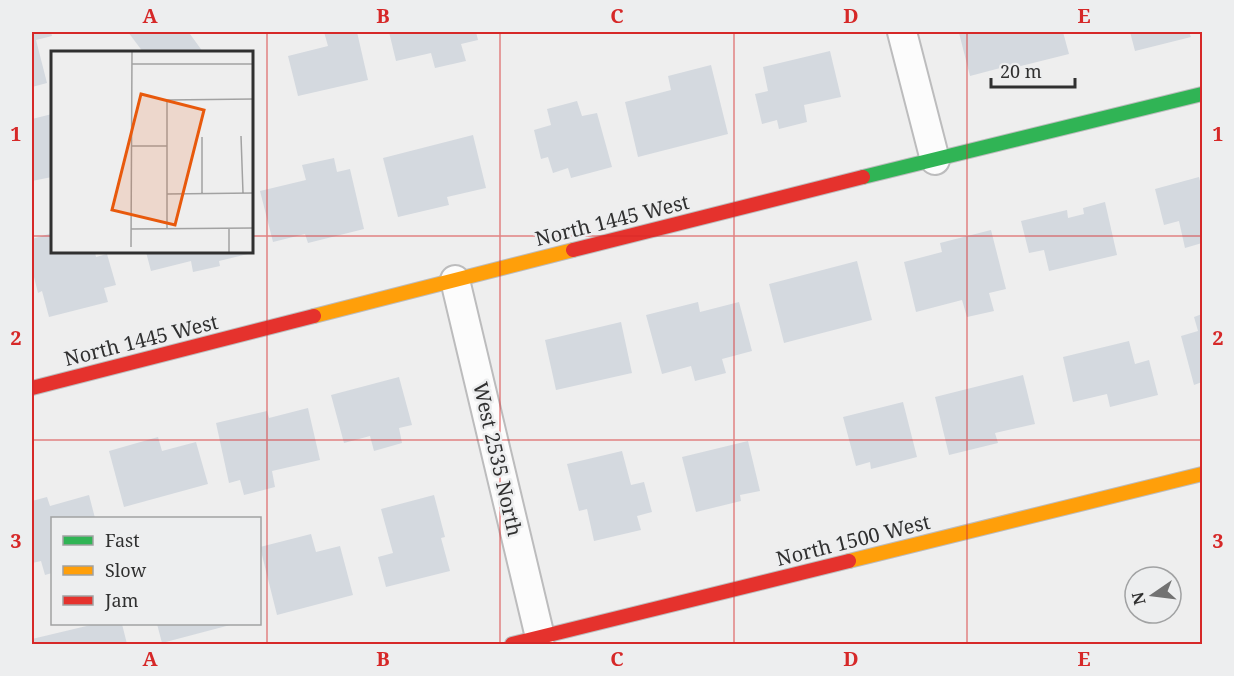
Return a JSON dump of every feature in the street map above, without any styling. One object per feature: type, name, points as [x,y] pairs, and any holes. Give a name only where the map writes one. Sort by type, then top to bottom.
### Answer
[{"type":"street","points":[[902,32],[934,160]]},
{"type":"street","name":"North 1445 West","points":[[32,388],[1203,94]]},
{"type":"street","name":"West 2535 North","points":[[455,280],[540,638]]},
{"type":"street","name":"North 1500 West","points":[[512,645],[1203,474]]},
{"type":"building","points":[[32,32],[51,32],[52,36],[36,40],[47,83],[32,87]]},
{"type":"building","points":[[128,32],[193,32],[190,34],[202,51],[142,51]]},
{"type":"building","points":[[324,32],[357,32],[368,80],[298,96],[288,56],[328,46]]},
{"type":"building","points":[[389,32],[476,32],[478,40],[461,44],[466,61],[435,68],[431,53],[396,61]]},
{"type":"building","points":[[1063,32],[1069,54],[970,76],[959,33]]},
{"type":"building","points":[[1130,32],[1189,32],[1191,37],[1135,51]]},
{"type":"building","points":[[830,51],[841,97],[804,105],[807,122],[779,129],[777,120],[762,124],[755,94],[768,91],[763,67]]},
{"type":"building","points":[[711,65],[728,134],[638,157],[625,102],[671,90],[668,76]]},
{"type":"building","points":[[577,101],[582,116],[597,113],[612,167],[571,178],[568,168],[553,173],[548,157],[541,159],[534,130],[551,125],[547,109]]},
{"type":"building","points":[[51,114],[51,177],[32,181],[32,119]]},
{"type":"building","points":[[473,135],[486,188],[447,197],[449,205],[398,217],[383,158]]},
{"type":"building","points":[[334,158],[337,172],[350,169],[364,229],[308,243],[305,234],[273,242],[260,191],[306,180],[302,165]]},
{"type":"building","points":[[1199,177],[1202,189],[1202,243],[1185,248],[1179,221],[1164,225],[1155,189]]},
{"type":"building","points":[[1105,202],[1117,255],[1049,271],[1044,250],[1029,253],[1021,221],[1067,210],[1068,218],[1084,214],[1083,208]]},
{"type":"building","points":[[991,230],[1006,289],[989,293],[994,311],[967,317],[962,300],[916,312],[904,262],[942,252],[940,243]]},
{"type":"building","points":[[51,233],[51,254],[95,254],[96,257],[107,254],[116,285],[104,288],[108,302],[49,317],[42,291],[38,293],[32,269],[32,239]]},
{"type":"building","points":[[147,254],[248,254],[219,261],[220,266],[193,272],[191,261],[151,271]]},
{"type":"building","points":[[857,261],[872,320],[784,343],[769,284]]},
{"type":"building","points":[[698,302],[700,312],[739,302],[752,351],[722,359],[726,373],[695,381],[691,366],[662,374],[646,315]]},
{"type":"building","points":[[1202,314],[1202,382],[1194,385],[1181,336],[1198,331],[1194,317]]},
{"type":"building","points":[[621,322],[632,373],[556,390],[545,340]]},
{"type":"building","points":[[1129,341],[1135,364],[1149,360],[1158,395],[1110,407],[1107,394],[1073,402],[1063,357]]},
{"type":"building","points":[[1023,375],[1035,424],[995,433],[998,443],[949,455],[935,397]]},
{"type":"building","points":[[399,377],[412,425],[399,428],[402,443],[374,451],[370,436],[344,443],[331,395]]},
{"type":"building","points":[[903,402],[917,457],[871,469],[870,462],[856,466],[843,417]]},
{"type":"building","points":[[308,408],[320,460],[272,471],[275,487],[244,495],[240,480],[229,483],[216,423],[267,411],[269,418]]},
{"type":"building","points":[[158,437],[162,451],[196,442],[208,484],[124,507],[109,451]]},
{"type":"building","points":[[748,441],[760,491],[740,495],[741,501],[696,512],[682,457]]},
{"type":"building","points":[[622,451],[631,485],[644,482],[652,512],[637,516],[641,530],[594,541],[587,509],[579,511],[567,464]]},
{"type":"building","points":[[89,495],[95,517],[51,517],[51,573],[45,575],[41,561],[32,563],[32,501],[47,497],[50,506]]},
{"type":"building","points":[[434,495],[445,537],[441,538],[450,571],[386,587],[378,557],[393,553],[381,509]]},
{"type":"building","points":[[311,534],[316,552],[340,546],[353,595],[277,615],[261,547]]},
{"type":"building","points":[[91,625],[122,625],[127,644],[32,644],[32,639]]},
{"type":"building","points":[[157,625],[230,625],[162,643]]},
{"type":"traffic: fast","points":[[863,177],[1202,94]]},
{"type":"traffic: slow","points":[[314,316],[573,250]]},
{"type":"traffic: slow","points":[[849,561],[1202,474]]},
{"type":"traffic: jam","points":[[573,250],[863,177]]},
{"type":"traffic: jam","points":[[32,388],[314,316]]},
{"type":"traffic: jam","points":[[512,644],[849,561]]}]
